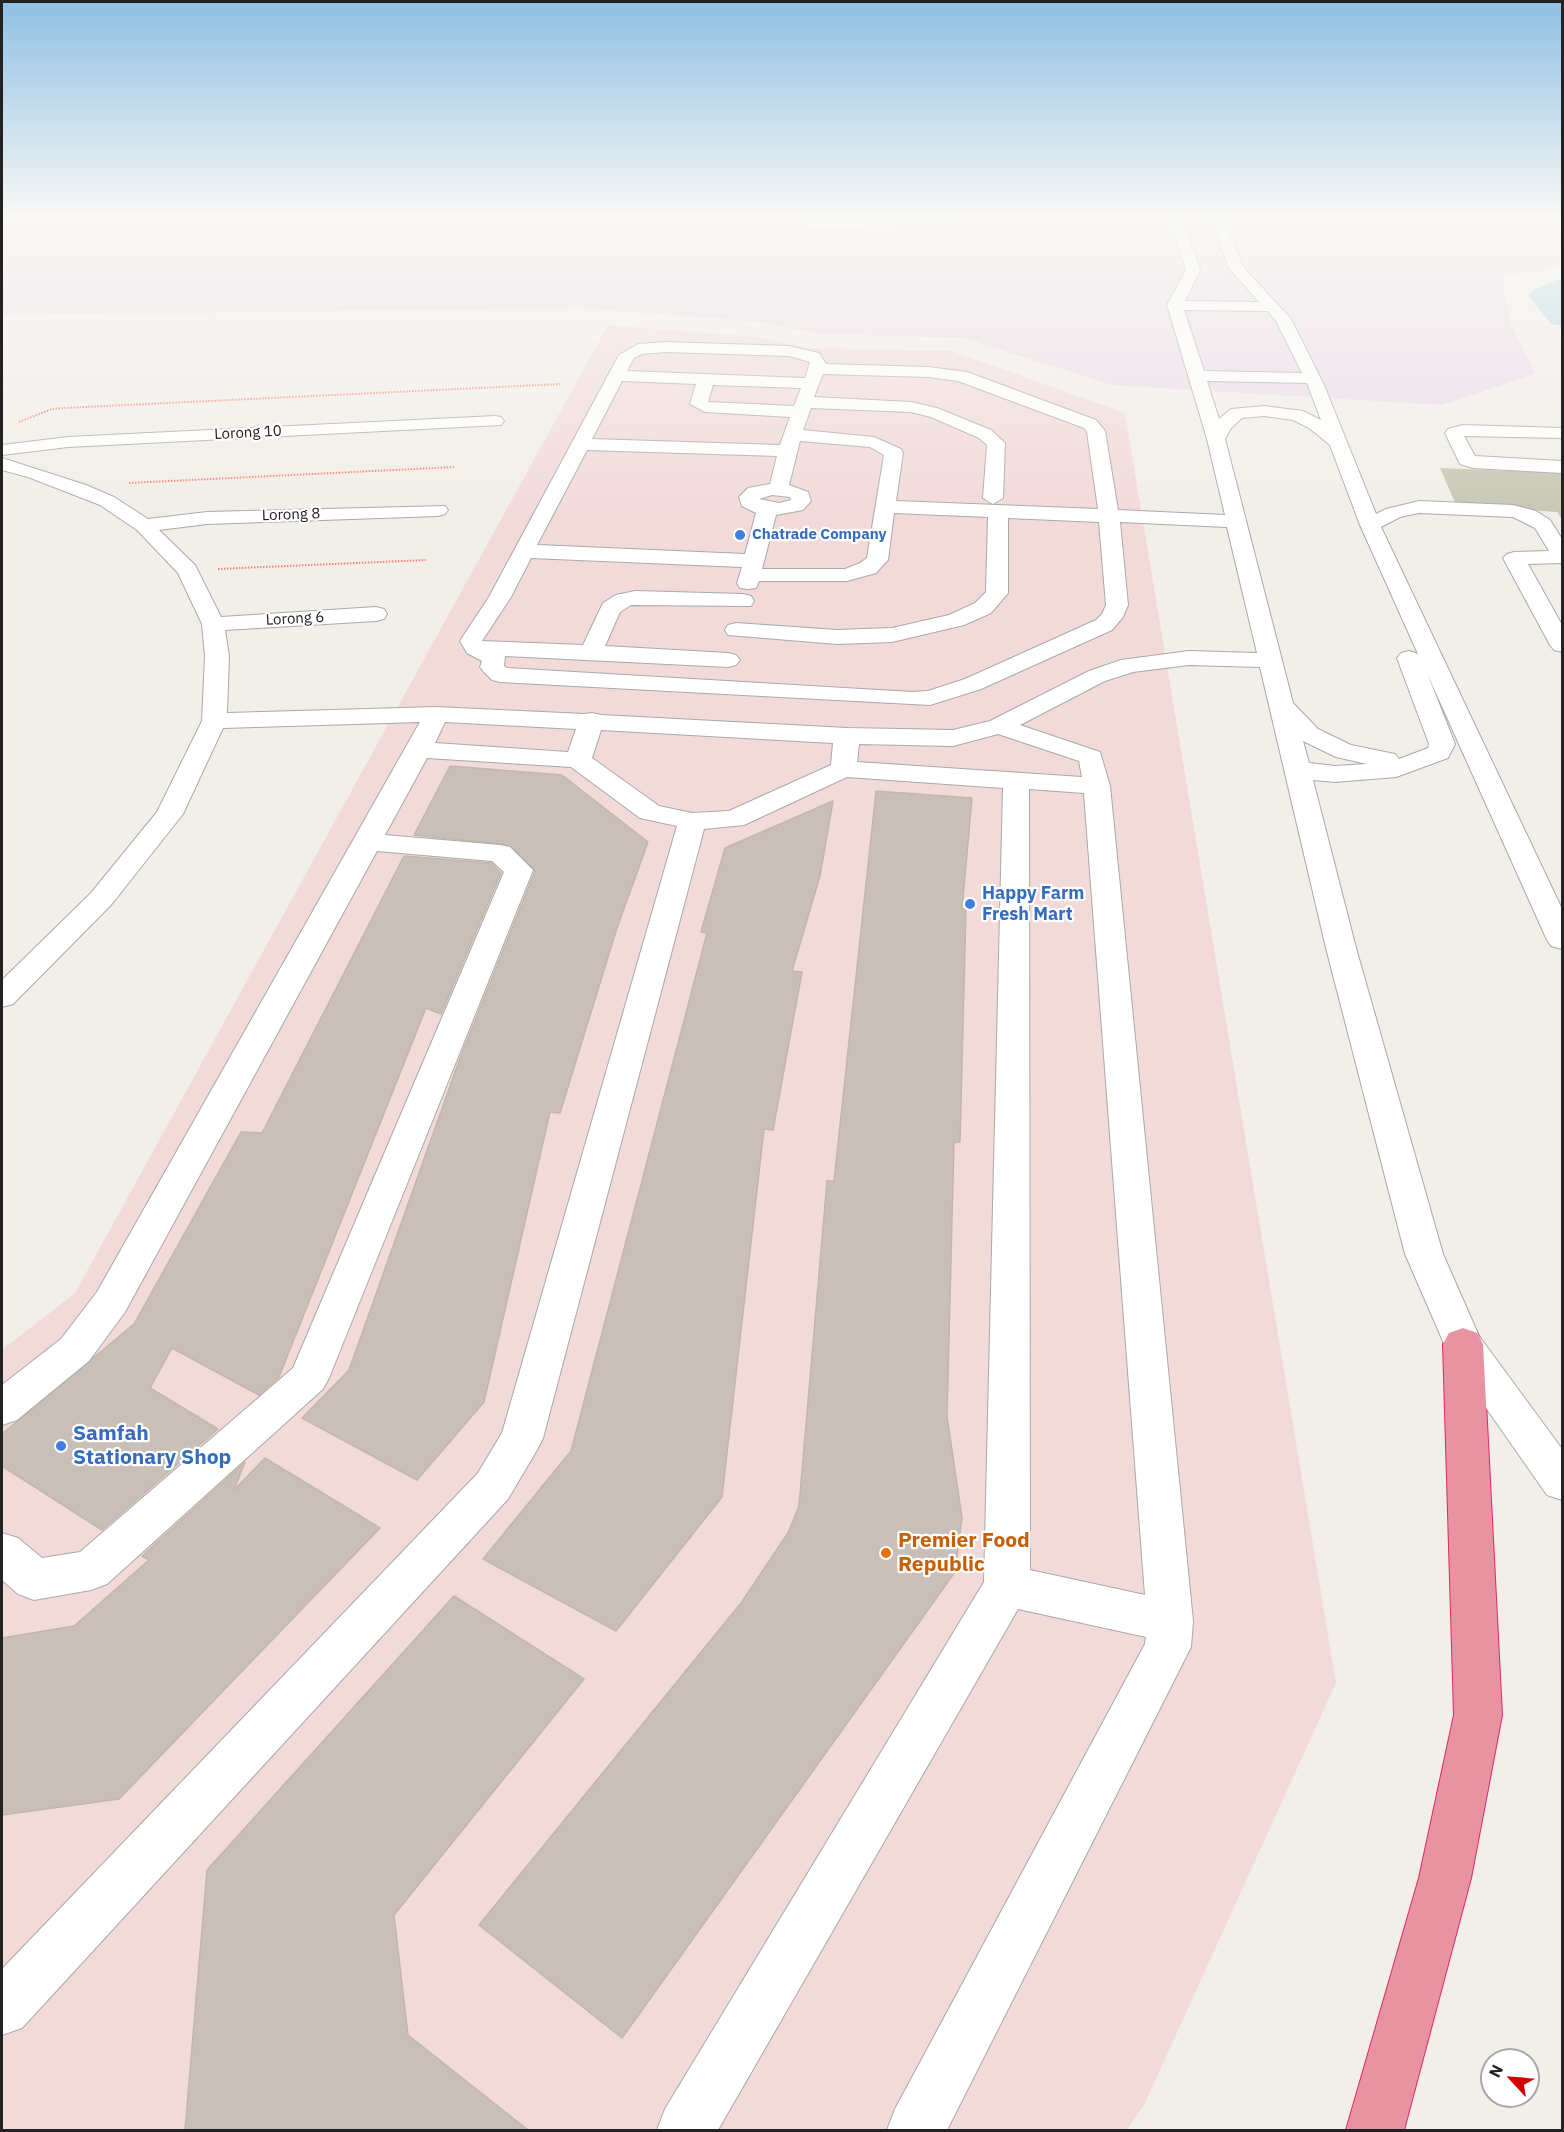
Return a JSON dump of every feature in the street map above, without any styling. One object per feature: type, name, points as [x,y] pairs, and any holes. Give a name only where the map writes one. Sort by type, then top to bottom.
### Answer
[{"type":"highway","points":[[1375,2130],[1445,1878],[1478,1715],[1463,1344]]},
{"type":"street","points":[[1180,319],[1216,439],[1296,770],[1424,1254],[1463,1344],[1563,1482]]},
{"type":"street","points":[[1283,319],[1308,371],[1370,525],[1563,940]]},
{"type":"street","points":[[616,376],[706,379],[813,376],[948,374],[1080,418],[1096,431],[1117,605],[1112,617],[1104,625],[973,684],[930,698],[912,699],[721,687],[500,675],[492,667],[495,658],[475,648],[471,641],[476,630],[500,597],[627,355],[649,347],[804,352],[813,356],[818,362],[813,376],[802,407],[790,443],[778,489],[760,490],[749,497],[752,504],[767,509],[721,687],[713,728]]},
{"type":"street","points":[[1195,367],[1308,371]]},
{"type":"street","points":[[706,379],[699,404],[705,407],[911,407],[937,413],[985,434],[996,443],[997,593],[983,608],[956,620],[892,635],[837,637],[736,630]]},
{"type":"street","points":[[1216,439],[1224,425],[1238,413],[1264,411],[1297,415],[1315,424],[1338,443]]},
{"type":"street","name":"Lorong 10","points":[[2,450],[68,442],[495,421]]},
{"type":"street","points":[[1563,433],[1463,429],[1454,433],[1467,460],[1473,462],[1563,467]]},
{"type":"street","points":[[524,551],[847,575],[868,568],[877,560],[894,453],[874,442],[849,438],[790,443],[580,444]]},
{"type":"street","points":[[2,464],[35,473],[107,501],[144,526],[187,570],[213,624],[217,656],[214,721],[169,814],[101,899],[2,997]]},
{"type":"street","points":[[887,500],[1234,515]]},
{"type":"street","points":[[1370,525],[1393,513],[1419,507],[1513,511],[1528,515],[1543,524],[1559,549],[1514,558],[1563,645]]},
{"type":"street","name":"Lorong 8","points":[[144,526],[207,518],[438,510]]},
{"type":"street","points":[[1296,770],[1335,774],[1396,769],[1438,753],[1442,744],[1389,603],[1388,594],[1395,580]]},
{"type":"street","points":[[591,652],[611,608],[624,600],[635,598],[743,601]]},
{"type":"street","name":"Lorong 6","points":[[213,624],[376,614]]},
{"type":"street","points":[[475,648],[728,660]]},
{"type":"street","points":[[214,721],[436,714],[592,720],[847,736],[953,738],[999,726],[1097,676],[1129,665],[1189,658],[1269,660]]},
{"type":"street","points":[[485,716],[500,675]]},
{"type":"street","points":[[1280,704],[1309,734],[1345,752],[1375,759],[1421,759]]},
{"type":"street","points":[[2,1408],[75,1350],[111,1302],[419,750],[436,714]]},
{"type":"street","points":[[578,760],[592,720]]},
{"type":"street","points":[[916,2130],[1168,1647],[1170,1621],[1097,786],[1091,757],[999,726]]},
{"type":"street","points":[[843,769],[847,736]]},
{"type":"street","points":[[419,750],[578,760],[650,812],[692,821],[734,819],[843,769],[1097,786]]},
{"type":"street","points":[[686,2130],[1007,1586],[1016,780]]},
{"type":"street","points":[[2,2008],[493,1486],[522,1438],[692,821]]},
{"type":"street","points":[[2,1552],[34,1580],[91,1570],[309,1378],[519,870],[500,853],[367,842]]},
{"type":"street","points":[[1007,1586],[1170,1621]]},
{"type":"path","points":[[14,424],[52,409],[64,408],[561,384]]},
{"type":"path","points":[[79,489],[96,484],[455,467]]},
{"type":"path","points":[[187,570],[426,560]]},
{"type":"shaded area","points":[[728,319],[1510,319],[1536,374],[1442,405],[1112,385],[964,338],[821,334],[760,322]]},
{"type":"shaded area","points":[[608,325],[755,337],[807,348],[952,351],[1125,413],[1336,1683],[1145,2103],[1127,2130],[2,2130],[2,1350],[75,1293]]},
{"type":"shaded area","points":[[1440,468],[1562,473],[1562,519],[1557,512],[1456,505]]},
{"type":"building","points":[[450,766],[562,775],[648,842],[617,928],[560,1113],[550,1112],[484,1402],[417,1480],[302,1418],[349,1370],[460,1058],[535,871],[510,845],[414,835]]},
{"type":"building","points":[[876,791],[972,798],[962,909],[966,909],[960,1142],[954,1142],[947,1416],[962,1518],[955,1572],[622,2038],[479,1925],[741,1603],[788,1533],[799,1506],[827,1181],[834,1181]]},
{"type":"building","points":[[833,801],[820,876],[792,971],[802,972],[773,1130],[764,1129],[722,1497],[616,1631],[483,1559],[571,1451],[707,933],[701,932],[725,848]]},
{"type":"building","points":[[404,856],[491,863],[501,873],[441,1014],[426,1008],[279,1377],[259,1395],[172,1348],[150,1388],[218,1429],[102,1530],[2,1466],[2,1434],[134,1324],[241,1132],[262,1133]]},
{"type":"building","points":[[265,1458],[380,1528],[119,1799],[2,1815],[2,1638],[74,1626],[149,1560],[142,1556],[245,1462],[234,1490]]},
{"type":"building","points":[[454,1596],[584,1679],[394,1915],[408,2035],[528,2130],[185,2130],[207,1870]]},
{"type":"place","name":"Chatrade Company","points":[[740,535]]},
{"type":"place","name":"Happy Farm Fresh Mart","points":[[970,904]]},
{"type":"place","name":"Samfah Stationary Shop","points":[[61,1446]]},
{"type":"place","name":"Premier Food Republic","points":[[886,1553]]}]
